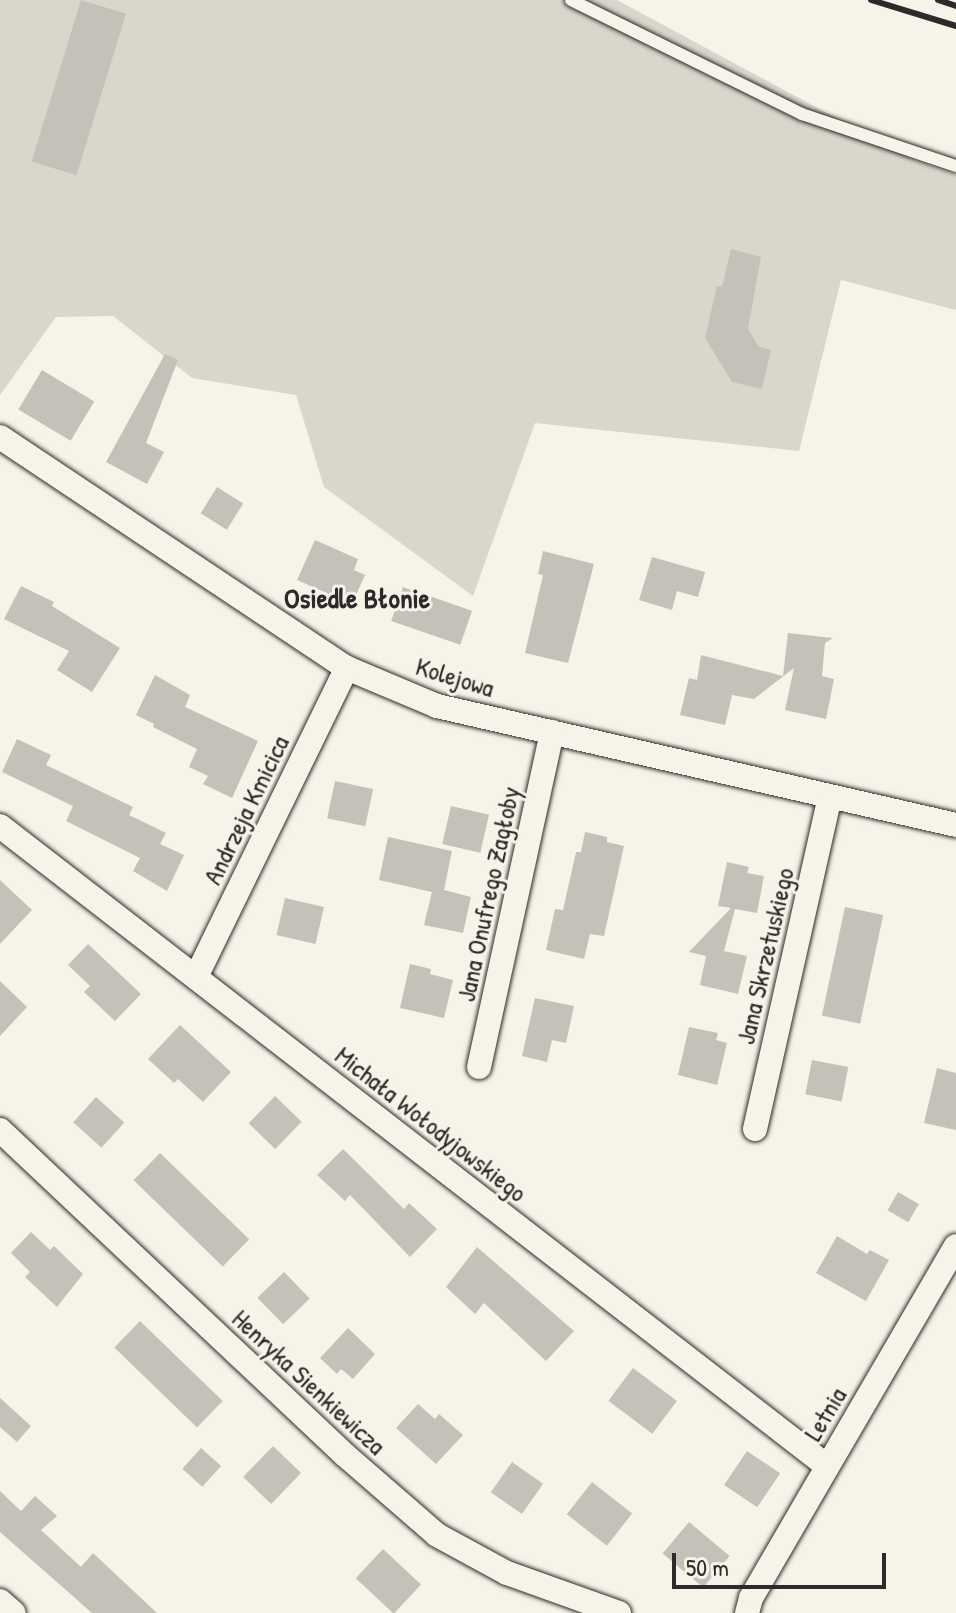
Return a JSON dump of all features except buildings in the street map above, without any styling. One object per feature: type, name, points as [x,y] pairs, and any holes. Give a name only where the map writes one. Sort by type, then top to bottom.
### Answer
[{"type":"street","name":"Kolejowa","points":[[0,437],[347,668],[437,706],[956,825]]},
{"type":"street","name":"Andrzeja Kmicica","points":[[196,977],[347,668]]},
{"type":"street","name":"Jana Onufrego Zagłoby","points":[[479,1067],[552,732]]},
{"type":"street","name":"Jana Skrzetuskiego","points":[[755,1129],[830,796]]},
{"type":"street","name":"Michała Wołodyjowskiego","points":[[0,826],[827,1466]]},
{"type":"street","name":"Henryka Sienkiewicza","points":[[0,1130],[345,1455],[437,1535],[507,1573],[619,1613]]},
{"type":"street","name":"Letnia","points":[[747,1613],[751,1598],[956,1246]]},
{"type":"street","points":[[0,1601],[14,1613]]},
{"type":"lane","points":[[571,0],[802,114],[956,166]]},
{"type":"shaded area","points":[[0,0],[617,0],[914,160],[956,175],[956,310],[841,280],[799,451],[535,423],[473,596],[324,487],[296,395],[192,378],[113,316],[56,317],[0,395]]},
{"type":"railway","points":[[871,0],[956,26]]},
{"type":"railway","points":[[938,0],[956,6]]},
{"type":"district","name":"Osiedle Błonie","points":[[357,598]]}]
